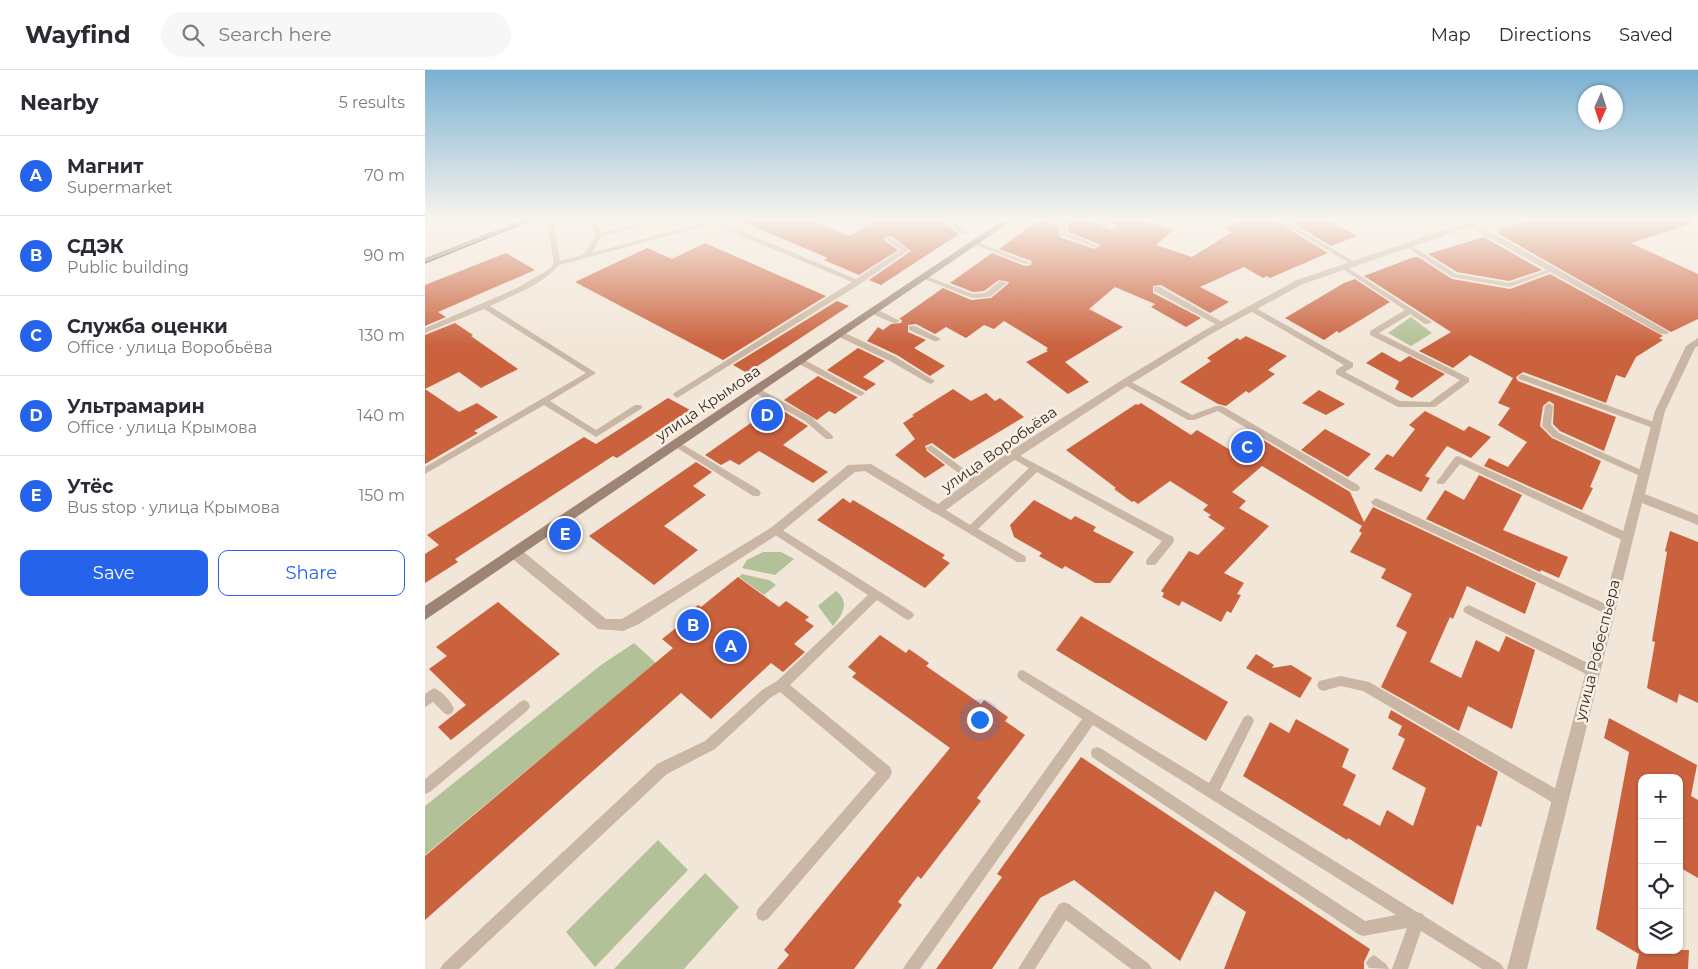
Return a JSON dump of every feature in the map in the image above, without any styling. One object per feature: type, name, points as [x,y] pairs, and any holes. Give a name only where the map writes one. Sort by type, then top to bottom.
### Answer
[{"type":"street","name":"улица Крымова","points":[[425,614],[947,262]]},
{"type":"street","name":"улица Воробьёва","points":[[515,553],[603,626],[623,625],[634,620],[776,530],[851,468],[867,467],[938,510],[1013,455],[1126,382],[1221,324],[1300,282],[1357,262]]},
{"type":"street","points":[[1538,262],[1664,332]]},
{"type":"street","name":"улица Робеспьера","points":[[1517,969],[1660,410],[1691,346],[1698,341]]},
{"type":"street","points":[[1637,496],[1698,520]]},
{"type":"lane","points":[[425,331],[543,276],[554,270],[557,264],[564,262]]},
{"type":"lane","points":[[811,262],[857,282]]},
{"type":"lane","points":[[677,395],[888,262]]},
{"type":"lane","points":[[1343,262],[1428,322]]},
{"type":"lane","points":[[1433,262],[1454,276],[1510,285],[1552,270]]},
{"type":"lane","points":[[924,277],[972,296],[987,295],[1003,283]]},
{"type":"lane","points":[[1157,289],[1221,324]]},
{"type":"lane","points":[[425,471],[592,373],[483,305]]},
{"type":"lane","points":[[1251,309],[1350,365],[1339,372],[1398,404],[1432,405],[1466,380],[1373,333],[1409,310]]},
{"type":"lane","points":[[873,311],[896,321]]},
{"type":"lane","points":[[912,328],[937,339]]},
{"type":"lane","points":[[840,334],[893,359],[931,382]]},
{"type":"lane","points":[[800,361],[861,393]]},
{"type":"lane","points":[[1522,377],[1656,426]]},
{"type":"lane","points":[[1126,382],[1191,418],[1219,408],[1355,488]]},
{"type":"lane","points":[[756,390],[808,419],[829,436]]},
{"type":"lane","points":[[543,401],[596,434],[639,407]]},
{"type":"lane","points":[[1549,406],[1545,426],[1556,435],[1643,474]]},
{"type":"lane","points":[[677,444],[756,493]]},
{"type":"lane","points":[[931,448],[976,482]]},
{"type":"lane","points":[[1013,455],[1169,540],[1151,562]]},
{"type":"lane","points":[[1441,482],[1458,459],[1626,537]]},
{"type":"lane","points":[[971,530],[1035,468]]},
{"type":"lane","points":[[1376,502],[1608,610]]},
{"type":"lane","points":[[938,510],[1021,559]]},
{"type":"lane","points":[[776,530],[908,615]]},
{"type":"lane","points":[[448,969],[662,768],[711,745],[766,694],[781,686],[876,594]]},
{"type":"lane","points":[[1469,610],[1592,671]]},
{"type":"lane","points":[[1023,675],[1496,969]]},
{"type":"lane","points":[[1323,685],[1341,681],[1365,686],[1560,798]]},
{"type":"lane","points":[[763,914],[885,772],[781,686]]},
{"type":"lane","points":[[425,701],[434,694],[448,709]]},
{"type":"lane","points":[[425,787],[524,706]]},
{"type":"lane","points":[[911,969],[1091,717]]},
{"type":"lane","points":[[1212,792],[1248,721]]},
{"type":"lane","points":[[1097,753],[1363,929],[1418,919]]},
{"type":"lane","points":[[1026,969],[1064,909],[1144,969]]},
{"type":"lane","points":[[1400,969],[1418,919]]},
{"type":"green space","points":[[1411,317],[1432,333],[1411,346],[1388,333]]},
{"type":"green space","points":[[763,552],[781,552],[794,559],[775,575],[742,568],[747,560]]},
{"type":"green space","points":[[742,574],[769,580],[776,585],[764,595],[739,577]]},
{"type":"green space","points":[[836,591],[843,599],[844,604],[840,617],[833,626],[818,606]]},
{"type":"green space","points":[[634,643],[656,663],[425,855],[425,806],[601,665]]},
{"type":"green space","points":[[658,840],[688,870],[595,967],[566,932]]},
{"type":"green space","points":[[705,873],[739,907],[684,969],[614,969]]},
{"type":"building","points":[[483,262],[521,262],[535,270],[438,312],[446,317],[425,326],[425,285]]},
{"type":"building","points":[[617,262],[748,262],[826,296],[723,360],[575,282]]},
{"type":"building","points":[[829,262],[879,262],[859,275]]},
{"type":"building","points":[[895,262],[916,262],[881,285],[869,280]]},
{"type":"building","points":[[979,262],[1015,262],[1025,266],[1031,265],[1032,262],[1307,262],[1270,278],[1267,276],[1263,278],[1244,267],[1200,287],[1229,302],[1210,313],[1161,285],[1153,286],[1153,293],[1201,318],[1186,327],[1151,307],[1155,304],[1115,287],[1089,309],[1123,327],[1065,362],[1089,382],[1068,394],[1026,362],[1048,351],[1046,350],[1048,348],[1004,321],[994,329],[984,325],[966,338],[946,327],[935,334],[916,324],[908,325],[908,332],[926,340],[914,348],[945,366],[930,376],[897,355],[867,341],[878,327],[883,330],[891,324],[901,323],[902,320],[899,319],[943,288],[971,300],[991,298],[1009,282],[999,280],[984,291],[973,292],[950,283]]},
{"type":"building","points":[[1401,262],[1426,262],[1452,279],[1510,289],[1550,274],[1663,336],[1659,338],[1663,340],[1636,357],[1625,378],[1616,375],[1606,403],[1523,372],[1516,377],[1518,381],[1616,417],[1604,451],[1560,431],[1553,424],[1554,404],[1549,401],[1543,406],[1540,426],[1552,438],[1601,461],[1590,487],[1593,488],[1582,510],[1484,466],[1489,458],[1508,467],[1527,442],[1498,425],[1510,408],[1498,403],[1513,378],[1470,355],[1453,368],[1419,351],[1451,332],[1364,276]]},
{"type":"building","points":[[1441,262],[1528,262],[1542,270],[1509,281],[1457,272]]},
{"type":"building","points":[[1548,262],[1672,262],[1698,274],[1698,319],[1671,332]]},
{"type":"building","points":[[1355,279],[1390,302],[1324,340],[1285,318],[1344,283]]},
{"type":"building","points":[[837,301],[849,306],[747,373],[733,365]]},
{"type":"building","points":[[455,323],[518,369],[481,388],[459,372],[425,389],[425,335]]},
{"type":"building","points":[[1246,336],[1287,356],[1268,370],[1275,374],[1249,393],[1246,391],[1226,406],[1218,404],[1180,382],[1211,361],[1207,358],[1237,338],[1240,340]]},
{"type":"building","points":[[858,348],[885,361],[863,377],[876,384],[866,391],[827,370]]},
{"type":"building","points":[[1382,352],[1400,362],[1409,356],[1445,374],[1412,398],[1395,389],[1399,381],[1366,363]]},
{"type":"building","points":[[818,376],[858,397],[835,414],[829,411],[817,420],[784,400]]},
{"type":"building","points":[[425,389],[459,412],[477,403],[498,417],[474,431],[478,433],[425,464]]},
{"type":"building","points":[[953,389],[971,401],[986,393],[995,401],[1000,398],[1024,417],[954,459],[932,443],[925,446],[927,451],[945,465],[925,478],[895,455],[915,439],[903,423],[914,416],[912,415]]},
{"type":"building","points":[[1319,390],[1345,404],[1326,415],[1302,403]]},
{"type":"building","points":[[668,398],[690,410],[617,458],[613,456],[455,559],[458,562],[425,583],[425,554],[439,545],[427,535],[584,437],[596,444]]},
{"type":"building","points":[[1141,403],[1191,435],[1197,430],[1232,451],[1253,434],[1350,492],[1364,522],[1373,507],[1536,583],[1525,614],[1467,586],[1453,619],[1450,617],[1430,662],[1461,678],[1476,640],[1499,652],[1506,636],[1535,650],[1512,729],[1468,706],[1459,731],[1381,687],[1407,632],[1396,626],[1412,594],[1381,578],[1386,569],[1350,552],[1362,533],[1359,531],[1362,526],[1262,466],[1232,492],[1246,501],[1239,508],[1269,526],[1224,573],[1244,583],[1237,594],[1241,595],[1231,613],[1227,611],[1221,622],[1182,601],[1179,606],[1162,597],[1164,593],[1161,591],[1189,551],[1198,555],[1225,528],[1208,517],[1211,515],[1203,510],[1208,505],[1170,481],[1138,504],[1114,489],[1116,488],[1066,450],[1136,404]]},
{"type":"building","points":[[775,406],[808,426],[783,445],[828,472],[813,483],[759,451],[739,465],[730,460],[721,465],[705,455]]},
{"type":"building","points":[[1425,411],[1464,431],[1469,426],[1491,437],[1471,458],[1447,446],[1425,476],[1430,478],[1421,492],[1374,469],[1387,454],[1393,457],[1415,429],[1409,425]]},
{"type":"building","points":[[1325,429],[1371,454],[1348,477],[1301,450]]},
{"type":"building","points":[[696,462],[712,472],[693,486],[706,495],[664,526],[698,550],[654,585],[589,536]]},
{"type":"building","points":[[1479,475],[1522,495],[1503,530],[1568,557],[1559,578],[1541,570],[1540,572],[1426,519],[1445,490],[1464,500]]},
{"type":"building","points":[[843,498],[850,503],[853,500],[945,555],[942,558],[950,563],[925,588],[817,520]]},
{"type":"building","points":[[1034,500],[1071,520],[1075,516],[1096,527],[1093,531],[1134,552],[1110,583],[1095,583],[1065,566],[1062,569],[1039,556],[1042,553],[1014,537],[1010,525]]},
{"type":"building","points":[[1670,531],[1698,542],[1698,703],[1679,694],[1677,703],[1647,688],[1655,642],[1652,641],[1667,552],[1665,551]]},
{"type":"building","points":[[738,577],[779,607],[786,601],[809,617],[805,620],[814,626],[794,644],[805,652],[783,672],[771,663],[711,719],[681,693],[425,920],[425,856],[673,648],[662,639],[686,620],[683,618],[698,605],[701,607]]},
{"type":"building","points":[[498,602],[560,654],[451,740],[438,727],[466,705],[429,669],[447,656],[436,647]]},
{"type":"building","points":[[1081,616],[1228,702],[1206,741],[1056,650]]},
{"type":"building","points":[[880,635],[906,653],[909,649],[929,663],[926,666],[981,704],[984,700],[1008,717],[1005,721],[1025,735],[977,798],[981,801],[921,879],[918,876],[898,902],[902,905],[854,969],[777,969],[789,955],[784,950],[950,748],[852,677],[856,673],[848,667]]},
{"type":"building","points":[[1256,654],[1274,665],[1272,668],[1291,665],[1312,678],[1300,698],[1246,668]]},
{"type":"building","points":[[1391,710],[1498,772],[1481,827],[1477,825],[1453,905],[1348,838],[1347,840],[1243,776],[1270,722],[1289,733],[1296,719],[1349,749],[1342,767],[1356,775],[1343,805],[1380,826],[1387,810],[1413,826],[1426,788],[1392,769],[1405,739],[1398,735],[1402,726],[1388,718]]},
{"type":"building","points":[[1609,718],[1697,765],[1691,796],[1698,800],[1698,878],[1683,869],[1683,774],[1638,774],[1638,953],[1596,929],[1629,752],[1604,738]]},
{"type":"building","points":[[1081,757],[1370,949],[1364,962],[1364,969],[1224,969],[1246,912],[1215,891],[1180,961],[1074,880],[1040,898],[992,969],[936,969],[1002,877],[997,874]]},
{"type":"building","points":[[1683,950],[1689,950],[1688,969],[1636,969],[1639,954],[1683,954]]},
{"type":"place","name":"Ультрамарин","points":[[767,415]]},
{"type":"place","name":"Служба оценки","points":[[1247,447]]},
{"type":"place","name":"Утёс","points":[[565,534]]},
{"type":"place","name":"СДЭК","points":[[693,625]]},
{"type":"place","name":"Магнит","points":[[731,646]]}]
